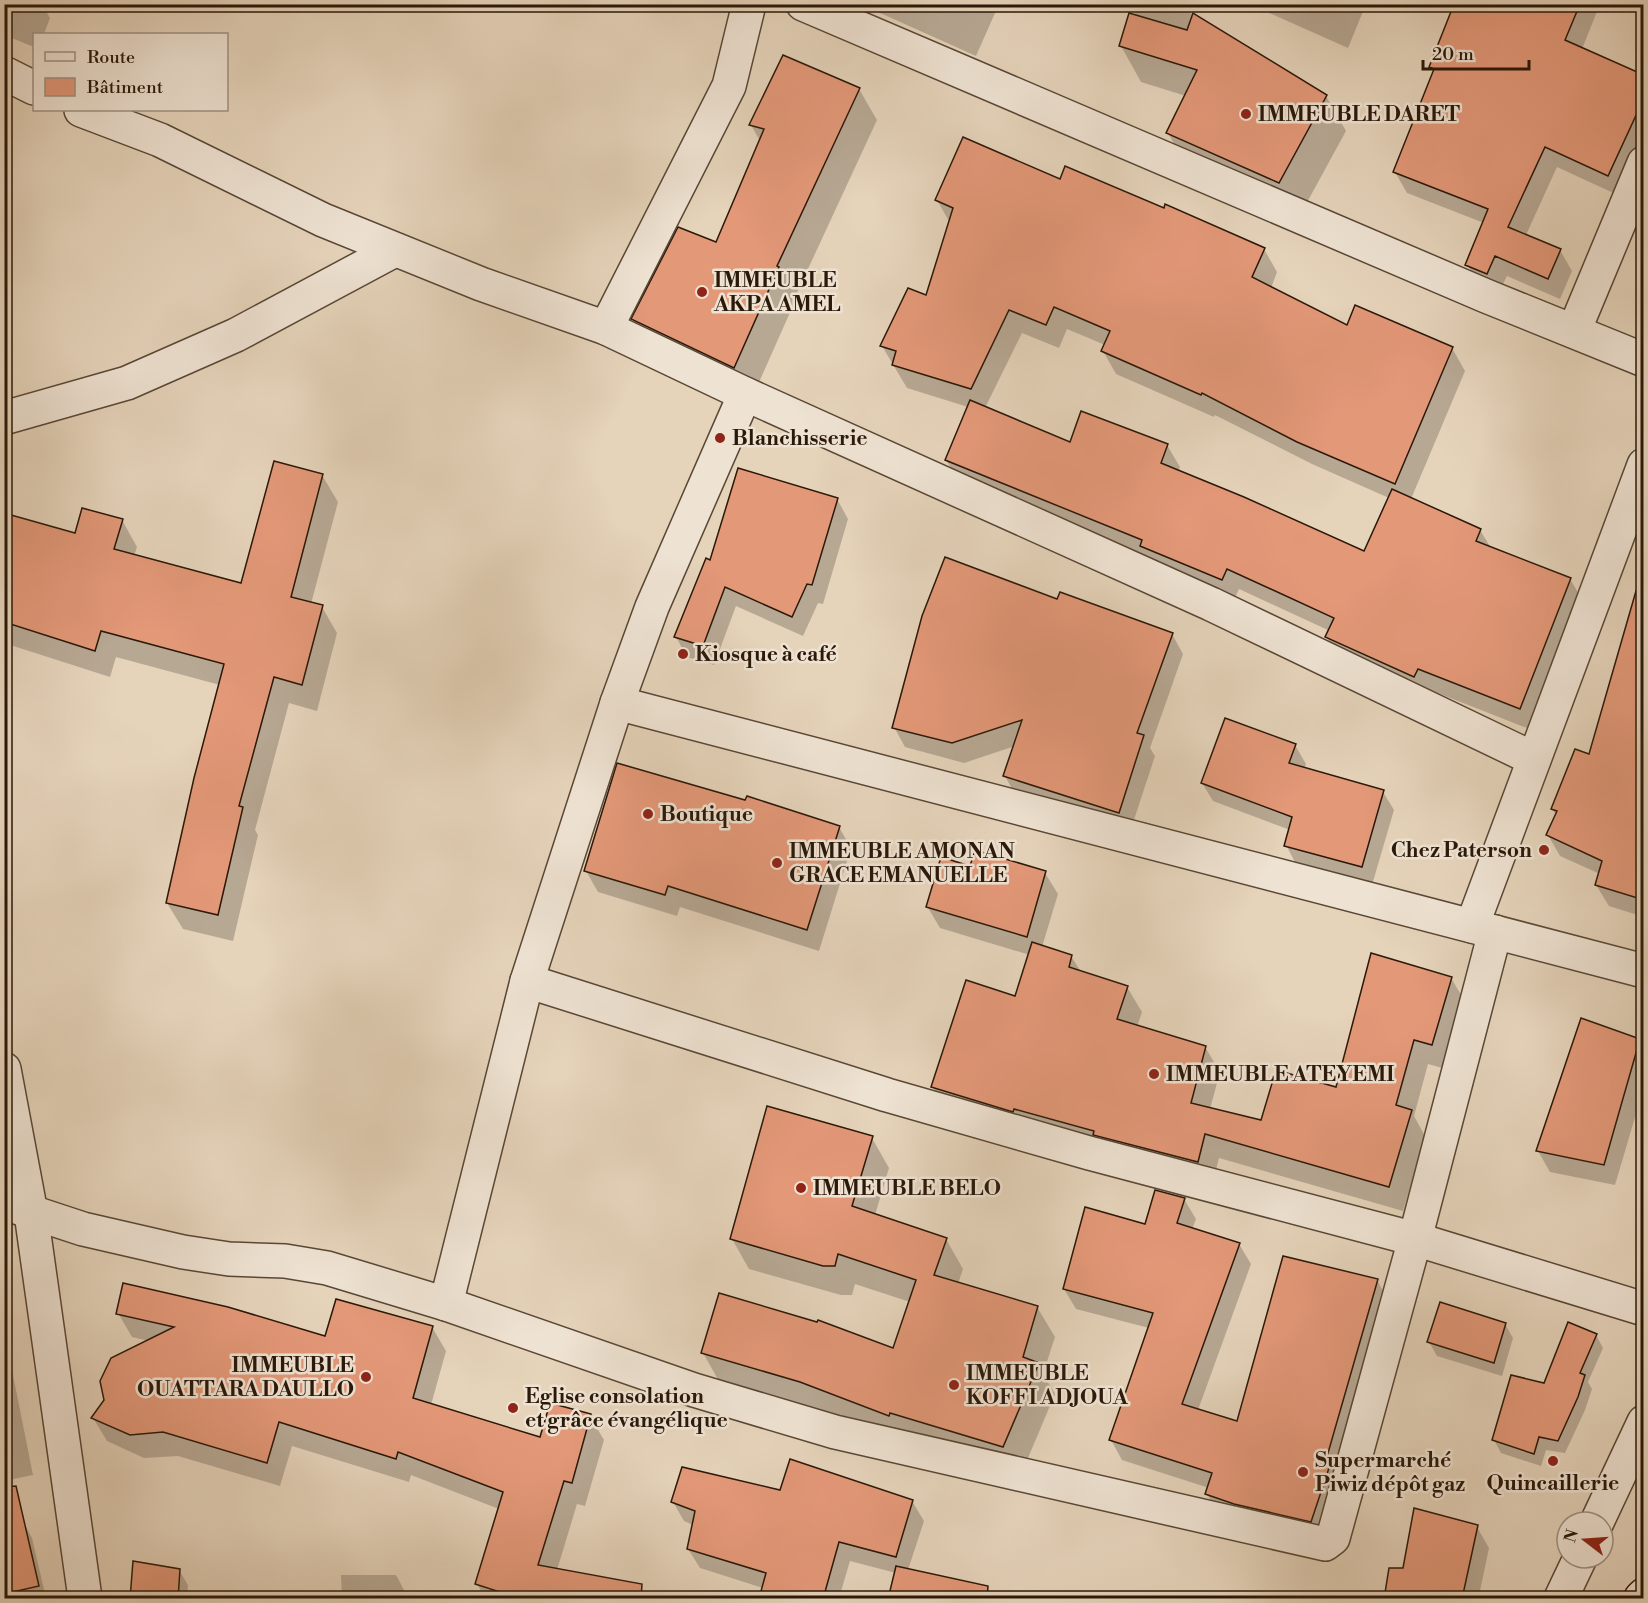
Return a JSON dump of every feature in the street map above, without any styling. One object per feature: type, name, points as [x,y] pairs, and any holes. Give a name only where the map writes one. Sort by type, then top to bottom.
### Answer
[{"type":"street","points":[[606,328],[729,86],[749,4]]},
{"type":"street","points":[[803,4],[1644,360]]},
{"type":"street","points":[[4,73],[33,88]]},
{"type":"street","points":[[84,111],[160,140],[323,220],[395,250],[481,284],[606,328],[745,394],[1211,604],[1534,759]]},
{"type":"street","points":[[1574,332],[1644,163]]},
{"type":"street","points":[[4,418],[127,383],[236,335],[395,250]]},
{"type":"street","points":[[446,1304],[527,981],[617,702],[680,539],[745,394]]},
{"type":"street","points":[[18,1208],[82,1229],[183,1252],[229,1259],[285,1261],[327,1268],[446,1304],[694,1390],[836,1432],[1325,1544],[1333,1538],[1415,1239],[1483,929],[1534,759],[1644,465]]},
{"type":"street","points":[[617,702],[1644,971]]},
{"type":"street","points":[[527,981],[887,1095],[1089,1153],[1415,1239],[1644,1309]]},
{"type":"street","points":[[4,1069],[18,1208],[85,1599]]},
{"type":"street","points":[[1603,1510],[1644,1422]]},
{"type":"street","points":[[1561,1599],[1574,1570]]},
{"type":"building","points":[[1454,4],[1580,4],[1565,40],[1644,75],[1644,98],[1608,176],[1545,147],[1508,227],[1561,249],[1548,279],[1495,256],[1487,274],[1465,265],[1488,209],[1393,172],[1434,69],[1429,67]]},
{"type":"building","name":"IMMEUBLE DARET","points":[[1129,13],[1187,30],[1193,13],[1327,95],[1279,183],[1166,133],[1197,70],[1119,46]]},
{"type":"building","points":[[783,55],[860,88],[777,266],[779,267],[734,368],[631,319],[678,227],[716,242],[764,129],[749,125]]},
{"type":"building","points":[[963,137],[1060,179],[1065,166],[1164,208],[1165,204],[1265,248],[1252,277],[1347,325],[1355,305],[1453,347],[1395,484],[1297,442],[1202,393],[1201,395],[1101,351],[1110,331],[1054,307],[1046,325],[1009,310],[971,389],[892,365],[896,351],[880,346],[908,288],[926,295],[953,208],[935,200]]},
{"type":"building","points":[[970,400],[1070,442],[1081,411],[1168,444],[1161,463],[1244,497],[1364,551],[1392,489],[1481,529],[1476,541],[1571,578],[1520,709],[1418,669],[1414,677],[1325,637],[1334,618],[1227,569],[1222,580],[1140,546],[1142,540],[945,460]]},
{"type":"building","points":[[274,461],[323,474],[291,597],[323,605],[302,685],[274,677],[239,806],[243,807],[218,915],[166,903],[194,778],[224,664],[101,631],[95,651],[4,622],[4,513],[75,533],[82,508],[123,519],[114,549],[241,583]]},
{"type":"building","points":[[738,468],[838,498],[812,585],[807,584],[792,617],[725,587],[703,646],[674,637],[706,558],[710,560]]},
{"type":"building","points":[[945,557],[1057,599],[1060,592],[1173,633],[1137,733],[1144,735],[1119,813],[1003,776],[1022,720],[952,743],[892,728],[922,616]]},
{"type":"building","points":[[1636,591],[1644,593],[1644,900],[1595,885],[1602,861],[1546,835],[1557,811],[1551,809],[1575,749],[1589,754]]},
{"type":"building","points":[[1225,718],[1296,744],[1289,763],[1384,790],[1362,867],[1284,846],[1292,817],[1201,783]]},
{"type":"building","points":[[617,763],[745,800],[747,796],[840,826],[807,930],[668,886],[665,895],[584,871]]},
{"type":"building","points":[[975,850],[1046,871],[1027,937],[926,907],[941,857],[970,866]]},
{"type":"building","points":[[1032,942],[1072,955],[1069,967],[1128,986],[1117,1019],[1206,1046],[1191,1103],[1261,1120],[1276,1070],[1336,1087],[1371,953],[1452,977],[1432,1045],[1414,1040],[1396,1105],[1412,1110],[1389,1187],[1205,1134],[1198,1162],[1093,1135],[1094,1131],[1014,1109],[1013,1112],[931,1087],[966,980],[1015,996]]},
{"type":"building","points":[[1581,1018],[1640,1039],[1604,1165],[1536,1151]]},
{"type":"building","points":[[767,1106],[873,1136],[852,1206],[947,1238],[934,1275],[1038,1306],[1023,1357],[1039,1363],[1003,1447],[890,1413],[889,1416],[800,1382],[701,1353],[719,1293],[817,1322],[818,1320],[893,1348],[916,1280],[838,1254],[835,1266],[823,1266],[730,1239]]},
{"type":"building","points":[[1155,1190],[1185,1198],[1177,1223],[1240,1243],[1182,1404],[1237,1421],[1283,1256],[1378,1279],[1326,1460],[1331,1462],[1311,1522],[1234,1504],[1205,1494],[1212,1473],[1109,1440],[1153,1313],[1063,1289],[1085,1207],[1145,1224]]},
{"type":"building","points":[[123,1283],[228,1307],[325,1336],[336,1299],[433,1326],[413,1398],[540,1437],[550,1403],[591,1414],[572,1483],[564,1481],[538,1565],[642,1584],[641,1599],[522,1599],[475,1584],[503,1492],[398,1452],[396,1459],[279,1422],[267,1463],[163,1432],[130,1435],[91,1418],[104,1400],[100,1381],[111,1358],[174,1327],[116,1314]]},
{"type":"building","points":[[1440,1302],[1506,1323],[1494,1363],[1427,1342]]},
{"type":"building","points":[[1568,1322],[1597,1334],[1580,1373],[1585,1375],[1578,1397],[1558,1441],[1539,1437],[1534,1454],[1492,1440],[1511,1375],[1544,1383]]},
{"type":"building","points":[[790,1459],[913,1500],[896,1557],[839,1542],[823,1599],[788,1599],[761,1591],[766,1573],[687,1549],[695,1511],[671,1502],[682,1467],[780,1490]]},
{"type":"building","points":[[16,1486],[39,1586],[4,1594],[4,1487]]},
{"type":"building","points":[[1414,1508],[1478,1525],[1462,1599],[1384,1599],[1389,1568],[1403,1568]]},
{"type":"building","points":[[133,1561],[180,1569],[178,1599],[130,1599]]},
{"type":"building","points":[[896,1566],[988,1586],[987,1599],[888,1599]]},
{"type":"place","name":"IMMEUBLE DARET","points":[[1246,114]]},
{"type":"place","name":"IMMEUBLE AKPA AMEL","points":[[702,292]]},
{"type":"place","name":"Blanchisserie","points":[[720,438]]},
{"type":"place","name":"Kiosque à café","points":[[683,654]]},
{"type":"place","name":"Boutique","points":[[648,814]]},
{"type":"place","name":"Chez Paterson","points":[[1544,850]]},
{"type":"place","name":"IMMEUBLE AMONAN GRACE EMANUELLE","points":[[777,863]]},
{"type":"place","name":"IMMEUBLE ATEYEMI","points":[[1154,1074]]},
{"type":"place","name":"IMMEUBLE BELO","points":[[801,1188]]},
{"type":"place","name":"IMMEUBLE OUATTARA DAULLO","points":[[366,1377]]},
{"type":"place","name":"IMMEUBLE KOFFI ADJOUA","points":[[954,1385]]},
{"type":"place","name":"Eglise consolation et grâce évangélique","points":[[513,1408]]},
{"type":"place","name":"Quincaillerie","points":[[1553,1461]]},
{"type":"place","name":"Supermarché Piwiz dépôt gaz","points":[[1303,1472]]}]
